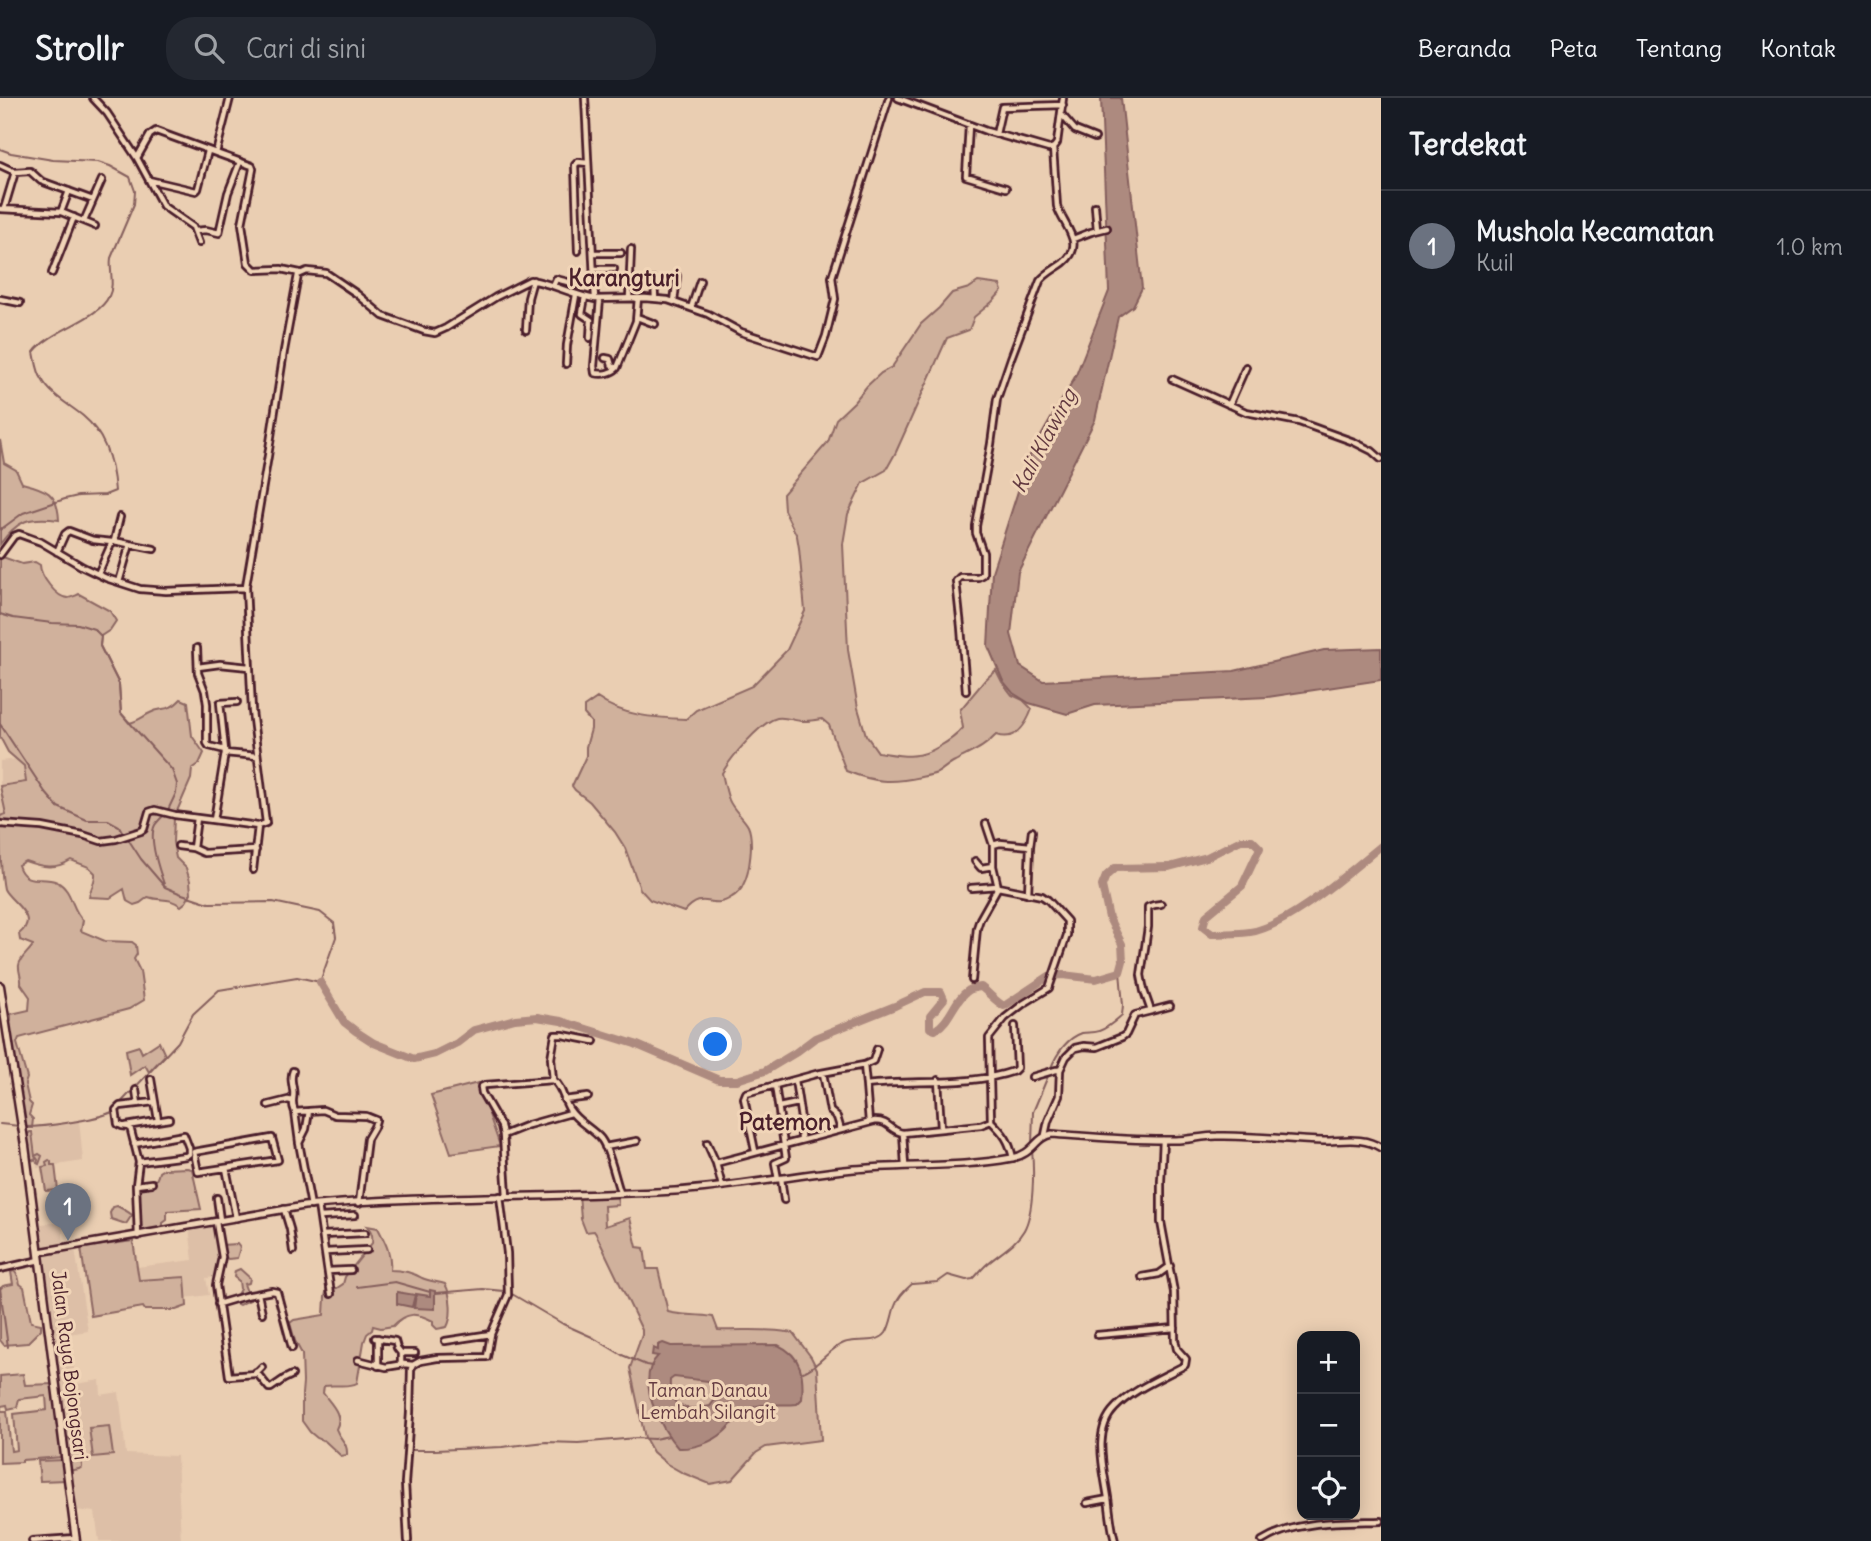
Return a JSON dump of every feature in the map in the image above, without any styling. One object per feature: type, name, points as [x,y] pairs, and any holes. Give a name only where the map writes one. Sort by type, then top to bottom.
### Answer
[{"type":"main road","name":"Jalan Raya Bojongsari","points":[[0,986],[14,1067],[76,1539]]},
{"type":"street","points":[[93,98],[107,113],[137,158],[163,206],[195,230],[199,243]]},
{"type":"street","points":[[216,153],[230,98]]},
{"type":"street","points":[[586,98],[593,253],[598,299],[596,373],[612,372],[617,368],[632,333],[638,298]]},
{"type":"street","points":[[137,158],[150,135],[156,131],[252,166],[254,169],[242,224],[250,267],[256,270],[290,270],[300,273],[315,270],[326,273],[383,316],[424,331],[435,333],[446,328],[496,297],[525,281],[533,280],[585,297],[654,298],[674,302],[708,314],[741,332],[818,357],[835,299],[832,276],[889,98]]},
{"type":"street","points":[[898,98],[996,134],[1042,148],[1053,148]]},
{"type":"street","points":[[966,691],[956,581],[959,577],[976,577],[982,574],[983,553],[975,526],[997,399],[1040,281],[1068,259],[1073,250],[1073,239],[1056,206],[1053,148],[1058,138],[1063,101],[1001,107],[996,134]]},
{"type":"street","points":[[1061,114],[1075,130],[1095,138]]},
{"type":"street","points":[[969,125],[966,176],[1006,188]]},
{"type":"street","points":[[148,180],[196,191],[208,150]]},
{"type":"street","points":[[195,230],[219,233],[229,189],[240,162]]},
{"type":"street","points":[[578,251],[575,165],[577,162],[588,163]]},
{"type":"street","points":[[0,165],[15,172],[30,171],[41,181],[93,200]]},
{"type":"street","points":[[15,172],[2,209],[61,212],[95,226]]},
{"type":"street","points":[[84,220],[102,180]]},
{"type":"street","points":[[61,212],[69,191]]},
{"type":"street","points":[[1095,206],[1097,230]]},
{"type":"street","points":[[52,273],[74,217]]},
{"type":"street","points":[[1073,239],[1107,229]]},
{"type":"street","points":[[629,299],[631,249]]},
{"type":"street","points":[[593,253],[621,253]]},
{"type":"street","points":[[594,269],[614,269]]},
{"type":"street","points":[[0,824],[42,827],[101,841],[141,831],[152,810],[258,826],[267,821],[252,712],[246,586],[286,339],[297,277],[300,273]]},
{"type":"street","points":[[674,302],[677,276]]},
{"type":"street","points":[[553,286],[556,279],[576,284]]},
{"type":"street","points":[[526,330],[528,298],[533,280]]},
{"type":"street","points":[[654,280],[654,298]]},
{"type":"street","points":[[691,308],[700,281]]},
{"type":"street","points":[[566,364],[576,295]]},
{"type":"street","points":[[585,297],[582,313],[591,320],[590,338]]},
{"type":"street","points":[[0,299],[20,303]]},
{"type":"street","points":[[636,317],[655,324]]},
{"type":"street","points":[[605,358],[610,359],[612,365],[617,368]]},
{"type":"street","points":[[1229,405],[1246,367]]},
{"type":"street","points":[[1172,379],[1246,412],[1317,428],[1365,447],[1381,459]]},
{"type":"street","points":[[98,574],[113,542],[120,517]]},
{"type":"street","points":[[57,552],[69,531],[93,540],[154,549]]},
{"type":"street","points":[[0,555],[19,534],[40,542],[98,574],[140,589],[238,589],[246,586]]},
{"type":"street","points":[[119,582],[130,544]]},
{"type":"street","points":[[197,648],[199,678],[205,691],[208,716],[207,744],[225,751],[258,756]]},
{"type":"street","points":[[198,667],[220,664],[249,667]]},
{"type":"street","points":[[214,820],[225,751],[220,703],[237,702]]},
{"type":"street","points":[[193,848],[197,817]]},
{"type":"street","points":[[972,980],[980,919],[997,887],[993,845],[986,824]]},
{"type":"street","points":[[254,870],[258,826]]},
{"type":"street","points":[[1028,894],[1032,831]]},
{"type":"street","points":[[993,845],[1000,843],[1030,846]]},
{"type":"street","points":[[178,846],[208,853],[256,850]]},
{"type":"street","points":[[975,861],[981,868],[993,866]]},
{"type":"street","points":[[971,888],[997,887],[1045,898],[1067,922],[1067,935],[1049,988],[1014,1011],[990,1035],[991,1121],[1006,1136],[1013,1158]]},
{"type":"street","points":[[1151,1011],[1144,991],[1141,967],[1149,907],[1161,904]]},
{"type":"street","points":[[39,1252],[314,1206],[503,1196],[673,1191],[855,1169],[1013,1158],[1027,1153],[1045,1135],[1059,1096],[1060,1070],[1072,1049],[1081,1046],[1097,1047],[1122,1038],[1135,1015],[1170,1006]]},
{"type":"street","points":[[866,1085],[958,1081],[1012,1072],[1017,1068],[1015,1026]]},
{"type":"street","points":[[553,1080],[551,1058],[555,1035],[594,1041]]},
{"type":"street","points":[[755,1151],[745,1102],[746,1093],[864,1065],[873,1061],[877,1049]]},
{"type":"street","points":[[864,1065],[869,1122]]},
{"type":"street","points":[[1032,1077],[1060,1070]]},
{"type":"street","points":[[293,1071],[290,1076],[294,1091],[292,1101],[299,1143],[314,1206],[320,1217],[331,1294]]},
{"type":"street","points":[[823,1073],[830,1111],[837,1117],[841,1130]]},
{"type":"street","points":[[151,1079],[158,1120]]},
{"type":"street","points":[[408,1541],[405,1463],[411,1369],[419,1361],[487,1357],[491,1334],[508,1295],[503,1135],[481,1087],[553,1080],[559,1085],[575,1118],[601,1139],[620,1192]]},
{"type":"street","points":[[795,1080],[801,1140]]},
{"type":"street","points":[[938,1080],[941,1129]]},
{"type":"street","points":[[775,1085],[786,1158],[775,1163],[784,1200]]},
{"type":"street","points":[[136,1090],[138,1104]]},
{"type":"street","points":[[564,1100],[588,1097]]},
{"type":"street","points":[[268,1105],[292,1101]]},
{"type":"street","points":[[138,1236],[136,1185],[139,1162],[130,1127],[117,1122],[116,1110],[120,1105],[154,1102]]},
{"type":"street","points":[[779,1107],[798,1103]]},
{"type":"street","points":[[295,1112],[323,1110],[335,1115],[366,1116],[376,1120],[367,1139],[359,1203]]},
{"type":"street","points":[[299,1143],[306,1129],[309,1111]]},
{"type":"street","points":[[503,1135],[571,1113]]},
{"type":"street","points":[[122,1126],[169,1119]]},
{"type":"street","points":[[716,1163],[869,1122],[884,1122],[895,1132],[903,1133],[981,1125],[991,1121]]},
{"type":"street","points":[[903,1133],[905,1166]]},
{"type":"street","points":[[134,1144],[184,1135],[189,1148],[189,1154],[186,1156],[139,1162]]},
{"type":"street","points":[[1045,1135],[1163,1140],[1216,1136],[1356,1140],[1381,1148]]},
{"type":"street","points":[[272,1138],[278,1160],[226,1168],[198,1172],[194,1152],[272,1138]]},
{"type":"street","points":[[1115,1541],[1102,1462],[1104,1426],[1113,1409],[1129,1396],[1185,1365],[1186,1359],[1177,1349],[1174,1292],[1161,1213],[1163,1140]]},
{"type":"street","points":[[605,1147],[638,1141]]},
{"type":"street","points":[[707,1143],[722,1186]]},
{"type":"street","points":[[226,1168],[236,1218]]},
{"type":"street","points":[[136,1185],[152,1183]]},
{"type":"street","points":[[217,1198],[222,1257],[216,1285],[229,1376],[256,1373],[262,1367]]},
{"type":"street","points":[[284,1209],[293,1251]]},
{"type":"street","points":[[320,1217],[355,1215]]},
{"type":"street","points":[[323,1235],[365,1233]]},
{"type":"street","points":[[326,1252],[367,1250]]},
{"type":"street","points":[[0,1269],[40,1261]]},
{"type":"street","points":[[1142,1277],[1159,1274],[1170,1266]]},
{"type":"street","points":[[328,1271],[351,1270]]},
{"type":"street","points":[[218,1304],[276,1292],[292,1348]]},
{"type":"street","points":[[258,1294],[262,1313]]},
{"type":"street","points":[[1097,1335],[1175,1328]]},
{"type":"street","points":[[445,1341],[491,1334]]},
{"type":"street","points":[[378,1366],[376,1338],[395,1341],[401,1353],[401,1364]]},
{"type":"street","points":[[401,1353],[415,1353]]},
{"type":"street","points":[[358,1360],[386,1367],[413,1365]]},
{"type":"street","points":[[256,1373],[269,1388],[292,1375]]},
{"type":"street","points":[[1087,1503],[1108,1499]]},
{"type":"street","points":[[1262,1541],[1302,1526],[1381,1521]]},
{"type":"street","points":[[32,1541],[76,1539]]},
{"type":"shaded area","points":[[17,759],[24,766],[26,783],[6,815],[0,816],[0,761]]},
{"type":"shaded area","points":[[79,1120],[83,1161],[37,1168],[33,1127]]},
{"type":"shaded area","points":[[62,1222],[64,1246],[43,1248],[41,1224]]},
{"type":"shaded area","points":[[215,1224],[220,1257],[216,1277],[206,1278],[209,1295],[185,1298],[140,1287],[137,1267],[193,1260],[189,1227]]},
{"type":"shaded area","points":[[75,1249],[88,1331],[69,1334],[76,1384],[100,1380],[101,1395],[119,1392],[126,1454],[177,1456],[181,1541],[99,1541],[95,1512],[75,1510],[42,1257],[45,1253]]},
{"type":"green space","points":[[978,282],[1000,285],[1002,291],[974,317],[969,330],[947,338],[886,470],[863,483],[848,514],[843,544],[848,650],[858,708],[866,735],[878,752],[917,755],[949,740],[963,728],[960,710],[996,670],[1012,695],[1023,700],[1032,709],[1027,721],[1015,734],[1003,737],[996,735],[982,747],[937,773],[891,781],[865,778],[846,771],[829,725],[822,719],[802,721],[777,718],[770,721],[746,741],[722,773],[729,800],[750,832],[749,864],[741,888],[724,901],[697,902],[684,912],[650,900],[640,889],[625,848],[615,832],[590,802],[572,786],[586,756],[591,729],[591,722],[584,714],[584,707],[597,698],[628,712],[651,717],[686,719],[696,710],[752,686],[787,650],[805,611],[797,536],[784,510],[783,494],[828,442],[836,419],[881,373],[892,367],[921,324],[952,293]]},
{"type":"green space","points":[[0,440],[4,463],[16,470],[22,483],[44,490],[53,498],[59,520],[40,519],[25,522],[0,544]]},
{"type":"green space","points":[[0,556],[22,564],[35,562],[40,565],[54,590],[63,597],[79,594],[110,611],[116,621],[110,630],[101,636],[100,646],[119,684],[121,713],[129,723],[155,711],[169,708],[181,699],[188,702],[192,736],[204,753],[199,764],[192,769],[191,779],[174,818],[173,842],[176,858],[186,868],[191,893],[181,906],[172,901],[148,897],[134,905],[127,901],[124,889],[110,898],[89,897],[95,873],[89,867],[71,860],[54,866],[25,861],[18,865],[25,876],[57,882],[66,890],[83,920],[81,931],[105,941],[132,942],[136,945],[137,954],[134,959],[140,971],[144,1000],[129,1009],[19,1038],[17,1043],[27,1078],[25,1084],[29,1102],[32,1105],[29,1115],[33,1119],[32,1128],[24,1128],[8,1023],[11,1021],[11,1014],[29,1010],[30,997],[21,984],[19,967],[33,945],[20,940],[19,934],[25,928],[27,920],[23,911],[4,889],[0,853],[0,816],[6,814],[0,786],[26,782],[24,766],[8,752],[0,737]]},
{"type":"green space","points":[[159,1042],[165,1055],[149,1072],[145,1065],[130,1075],[126,1050],[139,1046],[142,1053]]},
{"type":"green space","points":[[478,1083],[500,1146],[451,1153],[431,1095]]},
{"type":"green space","points":[[30,1132],[35,1156],[42,1156],[39,1164],[36,1157],[35,1161],[30,1158],[26,1136]]},
{"type":"green space","points":[[49,1160],[51,1165],[55,1165],[58,1190],[46,1191],[42,1167],[47,1166],[46,1162]]},
{"type":"green space","points":[[164,1169],[192,1169],[201,1209],[167,1211],[163,1230],[141,1232],[140,1205],[136,1204],[140,1191],[133,1190],[134,1186],[150,1186]]},
{"type":"green space","name":"Taman Danau Lembah Silangit","points":[[617,1193],[618,1205],[604,1206],[605,1226],[630,1218],[637,1247],[644,1248],[647,1269],[658,1269],[668,1312],[713,1317],[718,1330],[793,1333],[817,1369],[821,1440],[766,1447],[756,1453],[732,1480],[710,1484],[683,1473],[653,1452],[645,1438],[630,1368],[642,1330],[596,1234],[594,1231],[586,1232],[581,1219],[579,1194]]},
{"type":"green space","points":[[117,1206],[132,1215],[126,1224],[111,1219],[110,1213],[113,1207]]},
{"type":"green space","points":[[367,1226],[378,1228],[389,1253],[390,1270],[407,1272],[445,1284],[451,1311],[447,1327],[437,1329],[433,1321],[412,1315],[393,1326],[373,1326],[364,1342],[357,1383],[324,1386],[323,1393],[338,1414],[336,1429],[346,1447],[347,1455],[341,1456],[310,1432],[302,1421],[302,1354],[290,1323],[324,1315],[327,1288],[337,1288],[343,1284],[345,1277],[372,1243],[372,1234]]},
{"type":"green space","points":[[133,1241],[139,1280],[185,1277],[187,1306],[176,1310],[145,1310],[143,1307],[91,1316],[81,1248]]},
{"type":"green space","points":[[237,1244],[240,1248],[237,1258],[228,1259],[224,1256],[221,1245]]},
{"type":"green space","points":[[240,1269],[250,1278],[249,1283],[244,1284],[250,1300],[239,1305],[233,1302],[240,1289],[239,1281],[234,1277],[235,1271]]},
{"type":"green space","points":[[14,1271],[24,1287],[31,1322],[41,1324],[41,1329],[27,1343],[4,1345],[0,1340],[0,1289],[13,1284],[11,1272]]},
{"type":"green space","points":[[23,1374],[25,1385],[54,1384],[63,1457],[0,1463],[0,1376]],"holes":[[[46,1396],[47,1410],[14,1414],[17,1450],[11,1451],[7,1411],[1,1411],[1,1406],[7,1405],[8,1409],[17,1407],[19,1399]]]},
{"type":"green space","points":[[109,1426],[113,1455],[93,1457],[89,1428]]},
{"type":"green space","points":[[65,1435],[80,1448],[82,1467],[79,1469],[69,1471]]},
{"type":"green space","points":[[64,1460],[66,1480],[40,1481],[38,1461]]},
{"type":"water","name":"Kali Klawing","points":[[1101,98],[1121,98],[1142,288],[1133,306],[1118,317],[1095,420],[1018,572],[1011,634],[1020,666],[1043,681],[1234,671],[1324,650],[1381,648],[1381,680],[1268,697],[1095,705],[1067,714],[1029,703],[1013,693],[1003,681],[988,646],[992,572],[1029,457],[1076,375],[1109,291]]},
{"type":"water","points":[[430,1290],[435,1291],[435,1309],[414,1308],[416,1294],[430,1296]]},
{"type":"water","points":[[397,1292],[415,1295],[412,1307],[397,1304]]},
{"type":"water","points":[[658,1345],[778,1345],[792,1355],[800,1367],[802,1399],[797,1404],[763,1405],[749,1409],[740,1414],[727,1430],[709,1442],[678,1448],[657,1416],[649,1390],[648,1377],[658,1356],[652,1355],[653,1348],[658,1350]],"holes":[[[674,1377],[708,1381],[720,1393],[710,1406],[687,1408],[676,1403],[672,1397],[670,1380]]]},
{"type":"waterway","points":[[0,149],[53,160],[98,162],[130,177],[135,191],[134,204],[111,258],[112,287],[109,296],[95,312],[52,337],[34,352],[39,373],[46,385],[83,416],[103,441],[110,460],[115,491],[105,495],[65,499],[23,513],[0,530]]},
{"type":"waterway","points":[[0,614],[13,618],[78,624],[94,629],[101,636],[100,646],[119,684],[121,713],[172,770],[177,784],[168,810]]},
{"type":"waterway","points":[[0,724],[58,807],[87,820],[108,820],[119,826],[123,833]]},
{"type":"waterway","points":[[163,816],[155,825],[153,838],[164,884]]},
{"type":"waterway","points":[[25,1127],[94,1118],[112,1112],[178,1042],[193,1014],[219,990],[297,977],[320,982],[336,937],[334,923],[320,912],[273,902],[209,903],[179,893],[165,887],[128,839]]},
{"type":"waterway","points":[[320,982],[344,1022],[374,1043],[414,1059],[435,1054],[457,1043],[474,1030],[515,1019],[537,1017],[561,1021],[635,1044],[719,1080],[737,1080],[765,1071],[815,1038],[925,992],[941,992],[944,999],[930,1016],[930,1028],[935,1030],[971,989],[981,987],[1004,1006],[1049,976],[1096,979],[1120,972],[1123,961],[1122,944],[1109,918],[1102,886],[1106,876],[1115,868],[1169,867],[1207,857],[1241,840],[1252,840],[1260,848],[1242,886],[1206,916],[1203,927],[1212,934],[1241,933],[1266,928],[1283,920],[1336,883],[1381,846]]},
{"type":"waterway","points":[[1050,1070],[1058,1053],[1071,1039],[1082,1033],[1102,1030],[1122,1015],[1120,972]]},
{"type":"waterway","points":[[1032,1144],[1033,1112],[1048,1076]]},
{"type":"waterway","points":[[0,1124],[20,1126]]},
{"type":"waterway","points":[[803,1372],[844,1343],[882,1337],[888,1330],[898,1300],[912,1284],[938,1282],[948,1275],[973,1279],[1016,1241],[1024,1230],[1030,1213],[1032,1150]]},
{"type":"waterway","points":[[357,1287],[395,1282],[430,1292]]},
{"type":"waterway","points":[[0,1288],[8,1347]]},
{"type":"waterway","points":[[436,1293],[483,1289],[504,1291]]},
{"type":"waterway","points":[[512,1294],[622,1355],[652,1366]]},
{"type":"waterway","points":[[412,1450],[654,1439],[669,1436]]},
{"type":"place","name":"Mushola Kecamatan","points":[[68,1241]]},
{"type":"district","name":"Karangturi","points":[[624,278]]},
{"type":"district","name":"Patemon","points":[[785,1122]]}]
